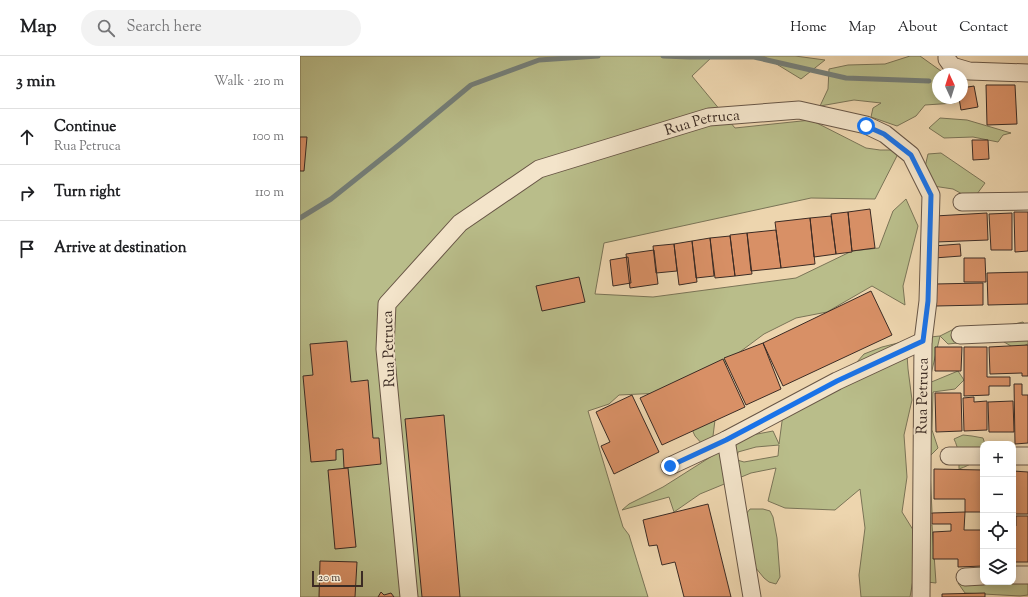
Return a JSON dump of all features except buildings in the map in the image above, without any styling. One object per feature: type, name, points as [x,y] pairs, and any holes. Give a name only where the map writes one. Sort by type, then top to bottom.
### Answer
[{"type":"street","points":[[947,56],[947,59],[952,66],[969,71],[1028,73]]},
{"type":"street","name":"Rua Petruca","points":[[409,597],[385,349],[387,304],[460,223],[539,169],[709,117],[799,110],[866,126],[884,134],[911,155],[931,195],[928,301],[923,341],[920,597]]},
{"type":"street","points":[[962,202],[1028,201]]},
{"type":"street","points":[[960,335],[1028,332]]},
{"type":"street","points":[[670,466],[726,440],[837,381],[923,341]]},
{"type":"street","points":[[726,440],[752,597]]},
{"type":"street","points":[[949,456],[980,456]]},
{"type":"street","points":[[1016,456],[1028,456]]},
{"type":"street","points":[[1016,575],[1028,575]]},
{"type":"street","points":[[965,577],[980,576]]},
{"type":"green space","points":[[300,56],[713,56],[692,76],[735,128],[811,120],[866,148],[900,150],[875,199],[811,198],[604,243],[595,294],[653,297],[796,278],[852,251],[879,248],[893,211],[906,199],[918,226],[903,286],[905,305],[872,286],[827,312],[796,318],[764,334],[733,357],[712,379],[661,393],[619,395],[609,404],[588,411],[623,527],[629,535],[648,597],[300,597]]},
{"type":"green space","points":[[731,56],[795,56],[825,60],[801,79],[765,57],[734,58]]},
{"type":"green space","points":[[910,56],[920,56],[937,68],[932,68],[932,104],[940,104],[925,105],[916,116],[897,126],[871,117],[873,108],[881,103],[854,100],[820,106],[828,89],[829,69],[848,65],[885,64]]},
{"type":"green space","points":[[940,118],[967,120],[1011,133],[1003,135],[998,142],[973,137],[944,138],[929,128]]},
{"type":"green space","points":[[941,153],[985,183],[977,194],[964,195],[953,189],[933,186],[925,167],[928,154]]},
{"type":"green space","points":[[1023,322],[1028,328],[1028,344],[1016,349],[999,339],[948,344],[940,336],[958,327],[989,328]]},
{"type":"green space","points":[[940,336],[929,383],[958,371],[964,380],[955,389],[933,392],[932,430],[938,448],[927,459],[924,456],[927,423],[925,387],[926,354],[930,337]]},
{"type":"green space","points":[[906,341],[912,400],[904,435],[907,477],[902,512],[915,533],[917,557],[910,597],[861,597],[859,575],[865,528],[860,489],[835,510],[785,508],[768,501],[776,468],[751,473],[700,494],[674,512],[669,497],[622,510],[629,504],[663,487],[747,436],[773,431],[779,444],[783,414],[850,370],[864,354],[882,347]],"holes":[[[779,445],[778,456],[744,462],[737,460],[738,452],[756,447]]]},
{"type":"green space","points":[[715,420],[713,436],[703,445],[695,436],[690,425]]},
{"type":"green space","points":[[963,435],[983,438],[984,441],[980,441],[979,457],[968,465],[959,469],[958,450],[954,439]]},
{"type":"green space","points":[[923,465],[930,469],[932,512],[925,523],[932,525],[936,583],[927,582],[925,578],[923,568],[927,555],[920,544],[919,522]]},
{"type":"green space","points":[[750,509],[763,509],[770,511],[773,517],[777,538],[780,577],[776,584],[769,582],[764,578],[755,567],[746,514]]},
{"type":"green space","points":[[1028,580],[1028,595],[1020,596],[965,593],[958,583],[980,581],[980,585],[1016,585],[1016,582]]},
{"type":"waterway","points":[[300,218],[331,199],[471,85],[539,60],[598,56]]},
{"type":"waterway","points":[[663,56],[754,57],[846,78],[929,81]]},
{"type":"route","points":[[670,466],[726,440],[837,381],[923,341],[928,301],[931,195],[911,155],[884,134],[866,126]]}]
